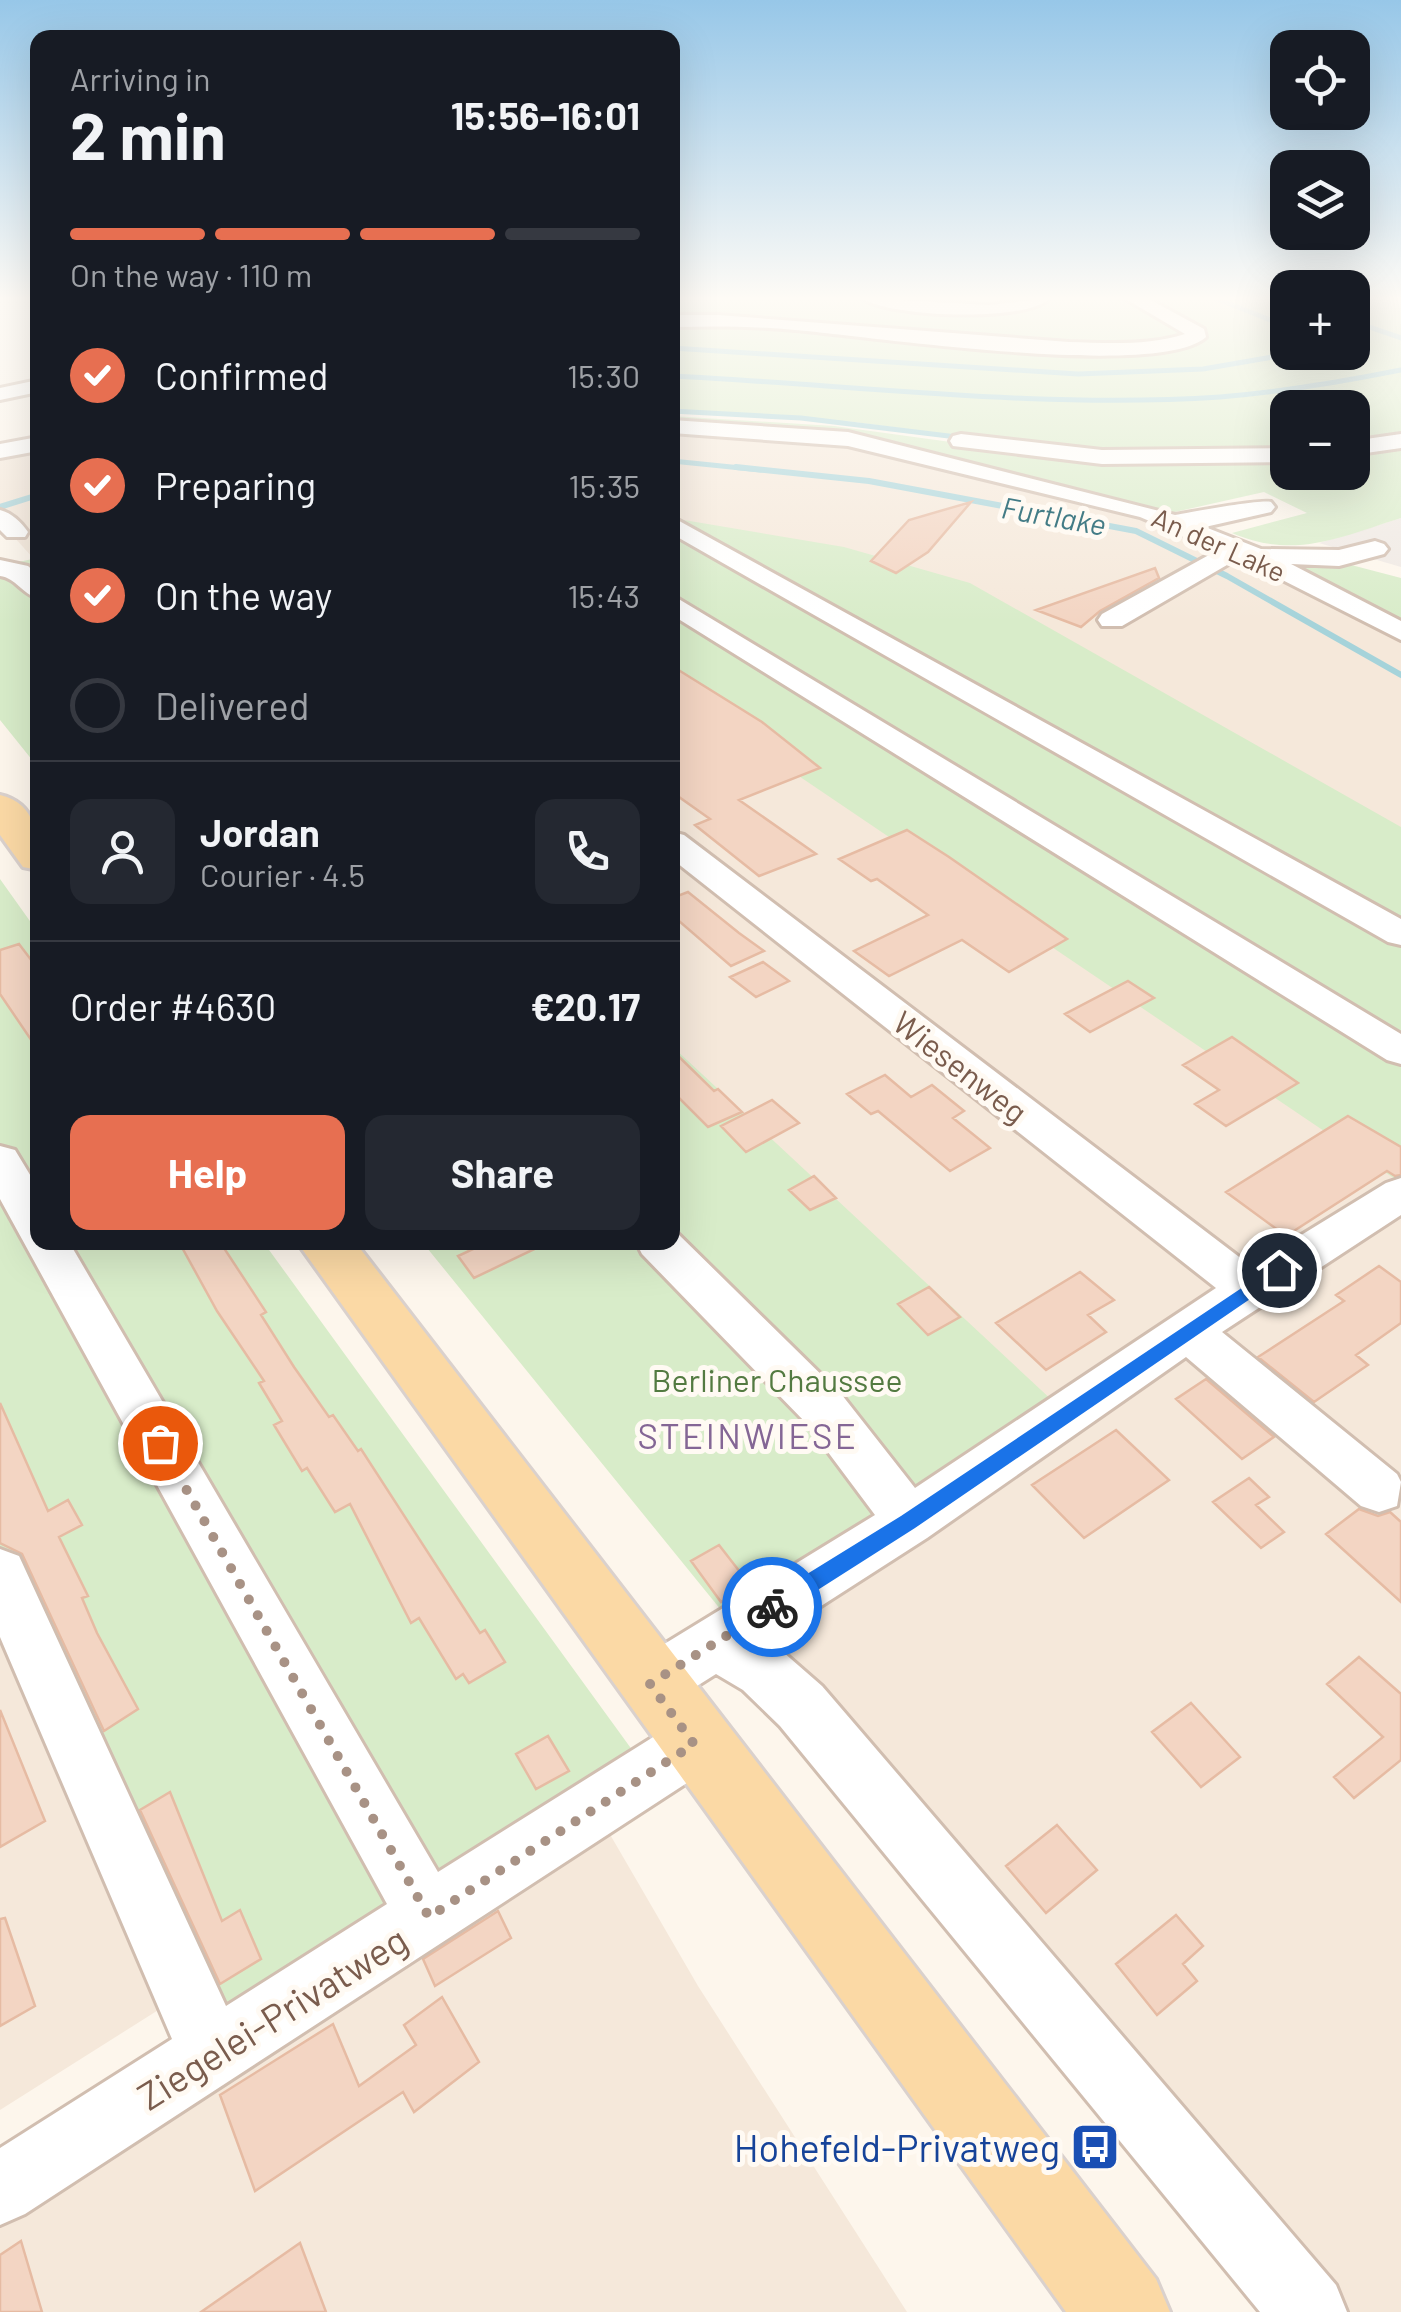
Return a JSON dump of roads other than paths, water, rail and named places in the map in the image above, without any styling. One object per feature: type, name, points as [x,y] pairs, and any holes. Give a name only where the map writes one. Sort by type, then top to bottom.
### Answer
[{"type":"main road","points":[[0,807],[30,847]]},
{"type":"main road","points":[[330,1250],[694,1744],[1122,2312]]},
{"type":"street","points":[[680,414],[840,425],[1067,455],[1176,459],[1270,456]]},
{"type":"street","name":"An der Lake","points":[[680,427],[848,439],[1178,521],[1401,632]]},
{"type":"street","points":[[0,452],[24,434]]},
{"type":"street","points":[[1370,445],[1401,441]]},
{"type":"street","points":[[1178,521],[1212,519],[1262,508]]},
{"type":"street","points":[[680,528],[1401,934]]},
{"type":"street","points":[[1112,620],[1208,567],[1247,552],[1339,558],[1375,550]]},
{"type":"street","points":[[0,568],[19,571],[30,582]]},
{"type":"street","points":[[680,608],[1401,1051]]},
{"type":"street","name":"Wiesenweg","points":[[680,848],[1249,1289]]},
{"type":"street","points":[[0,1161],[30,1213]]},
{"type":"street","points":[[650,1684],[908,1522],[1249,1289],[1401,1194]]},
{"type":"street","points":[[51,1250],[429,1917]]},
{"type":"street","points":[[666,1250],[836,1426],[877,1474],[908,1522]]},
{"type":"street","points":[[1188,1331],[1379,1490]]},
{"type":"street","points":[[0,1574],[213,2054]]},
{"type":"street","points":[[714,1643],[763,1672],[802,1706],[1309,2312]]},
{"type":"street","name":"Ziegelei-Privatweg","points":[[0,2189],[694,1744]]},
{"type":"waterway","points":[[680,411],[801,418],[965,438]]},
{"type":"waterway","name":"Furtlake","points":[[680,462],[761,470]]},
{"type":"waterway","name":"Furtlake","points":[[736,467],[869,481],[1136,531],[1227,576],[1401,675]]},
{"type":"waterway","name":"Furtlake","points":[[0,507],[30,498]]},
{"type":"place","name":"Hohefeld-Privatweg","points":[[1095,2147]]},
{"type":"district","name":"STEINWIESE","points":[[748,1435]]},
{"type":"park label","name":"Berliner Chaussee","points":[[777,1379]]}]
